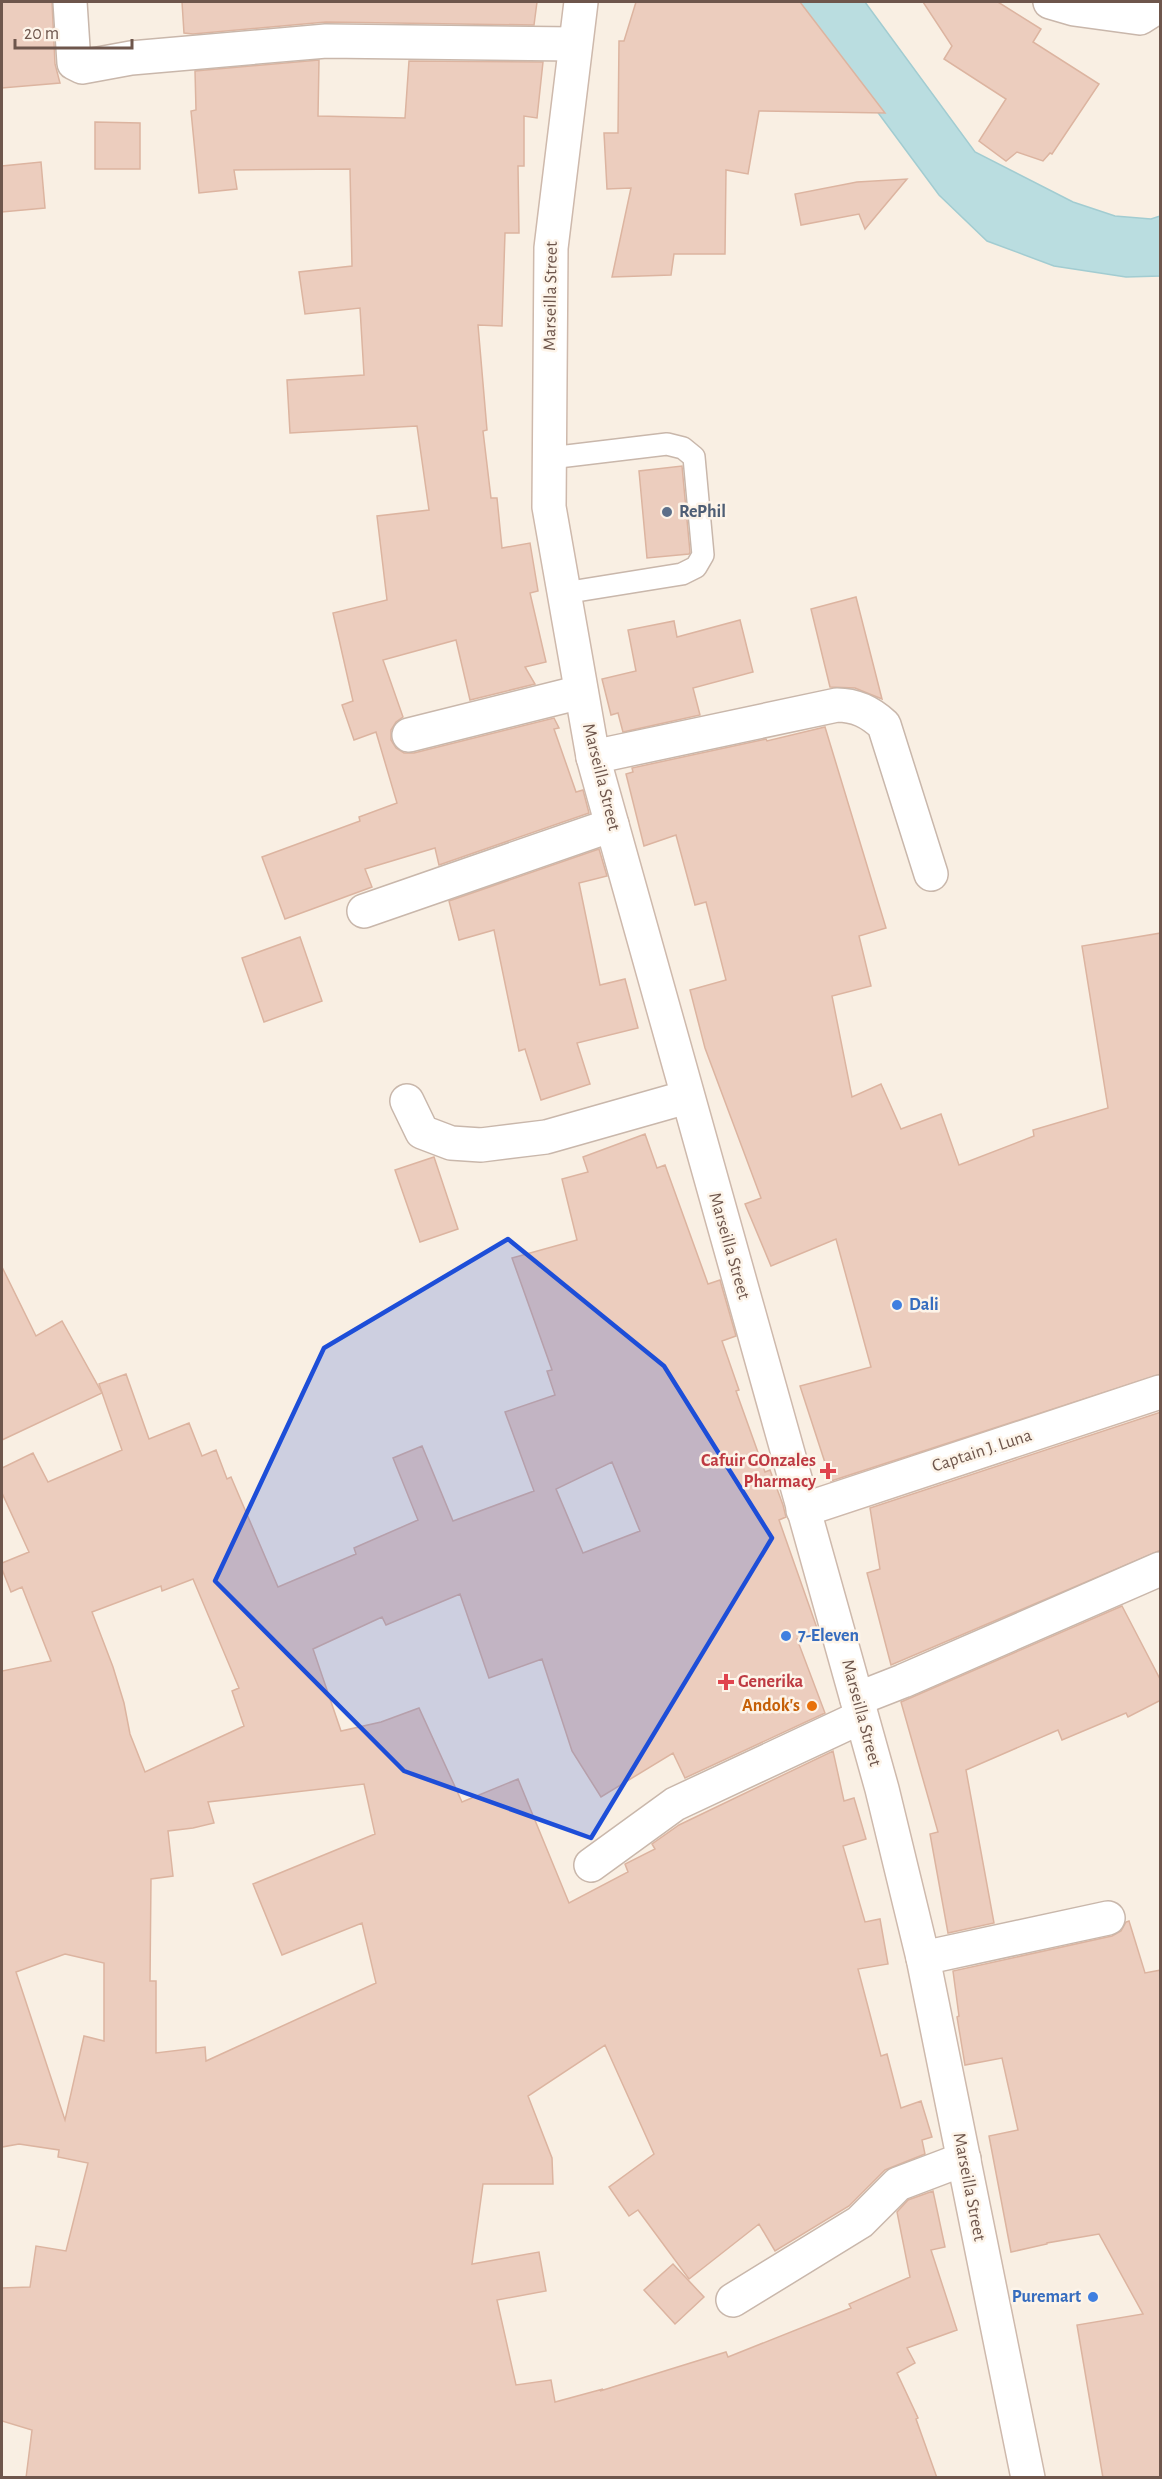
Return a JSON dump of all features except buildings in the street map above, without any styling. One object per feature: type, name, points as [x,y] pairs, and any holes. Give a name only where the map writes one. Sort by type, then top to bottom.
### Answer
[{"type":"street","points":[[70,2],[74,63],[81,67],[131,58],[326,41],[575,44]]},
{"type":"street","name":"Marseilla Street","points":[[581,2],[551,248],[549,507],[581,692],[593,756],[882,1789],[923,1958],[1028,2478]]},
{"type":"street","points":[[1050,2],[1074,9],[1140,18],[1161,5]]},
{"type":"street","points":[[409,735],[581,692]]},
{"type":"street","points":[[593,756],[837,705],[851,705],[874,716],[884,725],[931,874]]},
{"type":"street","points":[[364,911],[612,825]]},
{"type":"street","points":[[407,1101],[422,1131],[451,1143],[481,1145],[546,1137],[687,1097]]},
{"type":"street","name":"Captain J. Luna","points":[[803,1510],[1161,1392]]},
{"type":"street","points":[[591,1865],[675,1804],[859,1708],[903,1681],[1161,1569]]},
{"type":"street","points":[[923,1958],[1108,1918]]},
{"type":"street","points":[[734,2300],[860,2222],[898,2184],[964,2159]]},
{"type":"lane","points":[[550,458],[667,444],[683,448],[694,458],[703,555],[696,567],[682,574],[564,593]]},
{"type":"highlighted area","points":[[508,1239],[664,1366],[772,1538],[591,1838],[404,1771],[215,1581],[324,1348]]},
{"type":"water","points":[[796,2],[865,2],[975,152],[1073,202],[1115,216],[1151,219],[1160,216],[1160,276],[1126,277],[1054,266],[987,241],[939,195]]},
{"type":"place","name":"RePhil","points":[[667,512]]},
{"type":"place","name":"Dali","points":[[897,1305]]},
{"type":"place","name":"Cafuir GOnzales Pharmacy","points":[[828,1471]]},
{"type":"place","name":"7-Eleven","points":[[786,1636]]},
{"type":"place","name":"Generika","points":[[726,1682]]},
{"type":"place","name":"Andok's","points":[[812,1706]]},
{"type":"place","name":"Puremart","points":[[1093,2297]]}]
